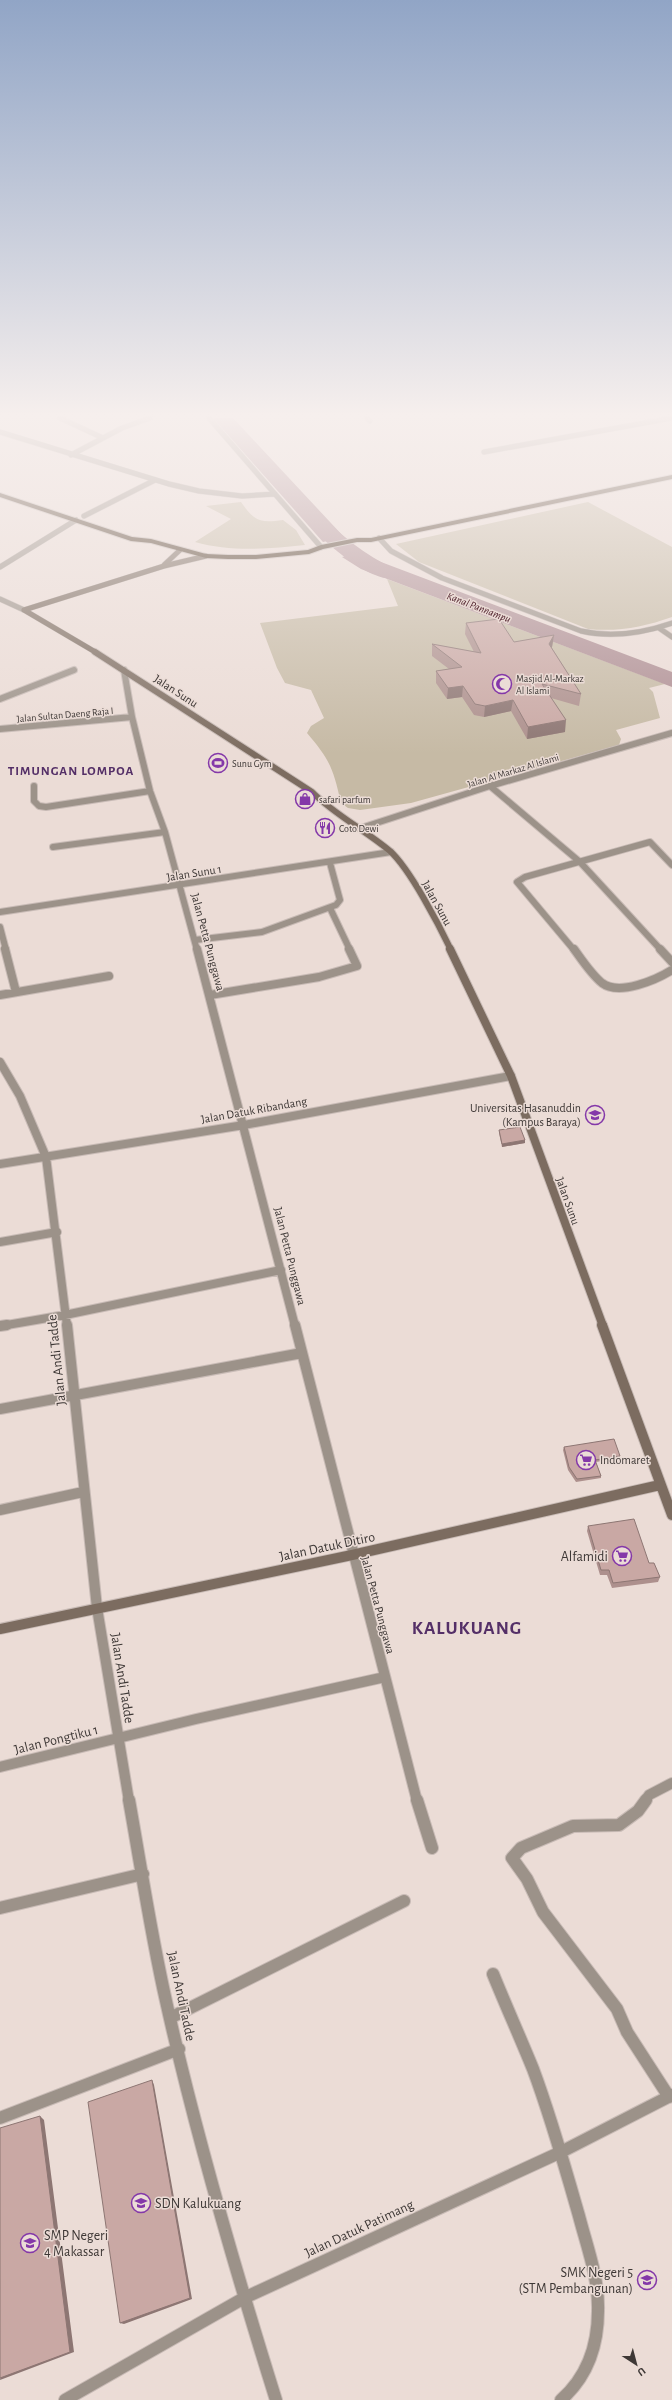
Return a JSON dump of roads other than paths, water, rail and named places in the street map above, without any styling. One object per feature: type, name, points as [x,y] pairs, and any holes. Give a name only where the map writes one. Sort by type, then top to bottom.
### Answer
[{"type":"highway","points":[[105,530],[131,539],[151,541],[206,556],[256,557],[324,550],[353,544]]},
{"type":"highway","points":[[128,530],[140,534],[151,541]]},
{"type":"highway","points":[[324,550],[333,545],[364,545],[371,540],[417,530]]},
{"type":"main road","points":[[164,566],[180,550]]},
{"type":"main road","points":[[24,610],[164,566],[206,556]]},
{"type":"main road","name":"Jalan Sunu","points":[[24,610],[124,670],[312,792],[323,803],[361,828],[391,852],[404,865],[446,940],[511,1076],[672,1515]]},
{"type":"main road","name":"Jalan Datuk Ditiro","points":[[0,1629],[352,1555],[660,1485]]},
{"type":"street","points":[[0,567],[60,530]]},
{"type":"street","points":[[306,530],[324,550]]},
{"type":"street","points":[[379,538],[391,551],[425,568],[502,602],[582,631],[596,634],[617,634],[659,628],[672,623]]},
{"type":"street","points":[[0,599],[24,610]]},
{"type":"street","points":[[659,628],[672,637]]},
{"type":"street","points":[[0,699],[74,670]]},
{"type":"street","name":"Jalan Petta Punggawa","points":[[124,670],[132,717],[150,792],[165,832],[210,995],[281,1270],[352,1555],[412,1785],[432,1848]]},
{"type":"street","name":"Jalan Sultan Daeng Raja I","points":[[0,729],[132,717]]},
{"type":"street","name":"Jalan Al Markaz Al Islami","points":[[361,828],[490,786],[672,733]]},
{"type":"street","points":[[34,786],[34,801],[38,806],[46,807],[150,792]]},
{"type":"street","points":[[490,786],[580,862],[672,962]]},
{"type":"street","points":[[53,847],[165,832]]},
{"type":"street","points":[[672,865],[650,842],[525,877],[518,881],[517,885],[602,983],[613,988],[624,988],[672,970]]},
{"type":"street","name":"Jalan Sunu 1","points":[[0,912],[180,887],[391,852]]},
{"type":"street","points":[[195,940],[262,932],[330,908],[339,903],[340,900],[330,863]]},
{"type":"street","points":[[210,995],[319,978],[357,966],[330,908]]},
{"type":"street","points":[[0,927],[16,992]]},
{"type":"street","points":[[0,995],[109,976]]},
{"type":"street","name":"Jalan Andi Tadde","points":[[2,1068],[20,1096],[46,1157],[57,1232],[97,1608],[118,1738],[170,2018],[179,2049],[209,2174],[244,2298],[276,2400]]},
{"type":"street","name":"Jalan Datuk Ribandang","points":[[0,1164],[244,1125],[511,1076]]},
{"type":"street","points":[[0,1242],[57,1232]]},
{"type":"street","points":[[0,1326],[65,1315],[281,1270]]},
{"type":"street","points":[[0,1409],[302,1353]]},
{"type":"street","points":[[0,1510],[84,1492]]},
{"type":"street","name":"Jalan Pongtiku 1","points":[[0,1767],[118,1738],[385,1677]]},
{"type":"street","points":[[670,2096],[627,2032],[617,2009],[595,1978],[543,1912],[527,1879],[512,1858],[513,1855],[521,1848],[573,1826],[619,1824],[638,1811],[649,1795],[672,1783]]},
{"type":"street","points":[[0,1908],[143,1874]]},
{"type":"street","points":[[170,2018],[404,1901]]},
{"type":"street","points":[[493,1974],[533,2070],[561,2152],[596,2279],[599,2299],[594,2348],[583,2374],[571,2393],[561,2400]]},
{"type":"street","points":[[0,2118],[179,2049]]},
{"type":"street","name":"Jalan Datuk Patimang","points":[[66,2400],[244,2298],[356,2248],[561,2152],[670,2096]]},
{"type":"water","points":[[312,530],[337,530],[344,537],[323,542]]},
{"type":"water","points":[[361,553],[381,562],[672,672],[672,687],[361,569],[342,557]]},
{"type":"waterway","name":"Kanal Pannampu","points":[[325,530],[354,555],[390,574]]},
{"type":"place","name":"Masjid Al-Markaz Al Islami","points":[[502,684]]},
{"type":"place","name":"Sunu Gym","points":[[218,763]]},
{"type":"place","name":"safari parfum","points":[[305,799]]},
{"type":"place","name":"Coto Dewi","points":[[325,828]]},
{"type":"place","name":"Universitas Hasanuddin (Kampus Baraya)","points":[[595,1115]]},
{"type":"place","name":"Indomaret","points":[[586,1460]]},
{"type":"place","name":"Alfamidi","points":[[622,1556]]},
{"type":"place","name":"SDN Kalukuang","points":[[141,2203]]},
{"type":"place","name":"SMP Negeri 4 Makassar","points":[[30,2243]]},
{"type":"place","name":"SMK Negeri 5 (STM Pembangunan)","points":[[647,2280]]},
{"type":"district","name":"TIMUNGAN LOMPOA","points":[[71,770]]},
{"type":"district","name":"KALUKUANG","points":[[467,1627]]}]
